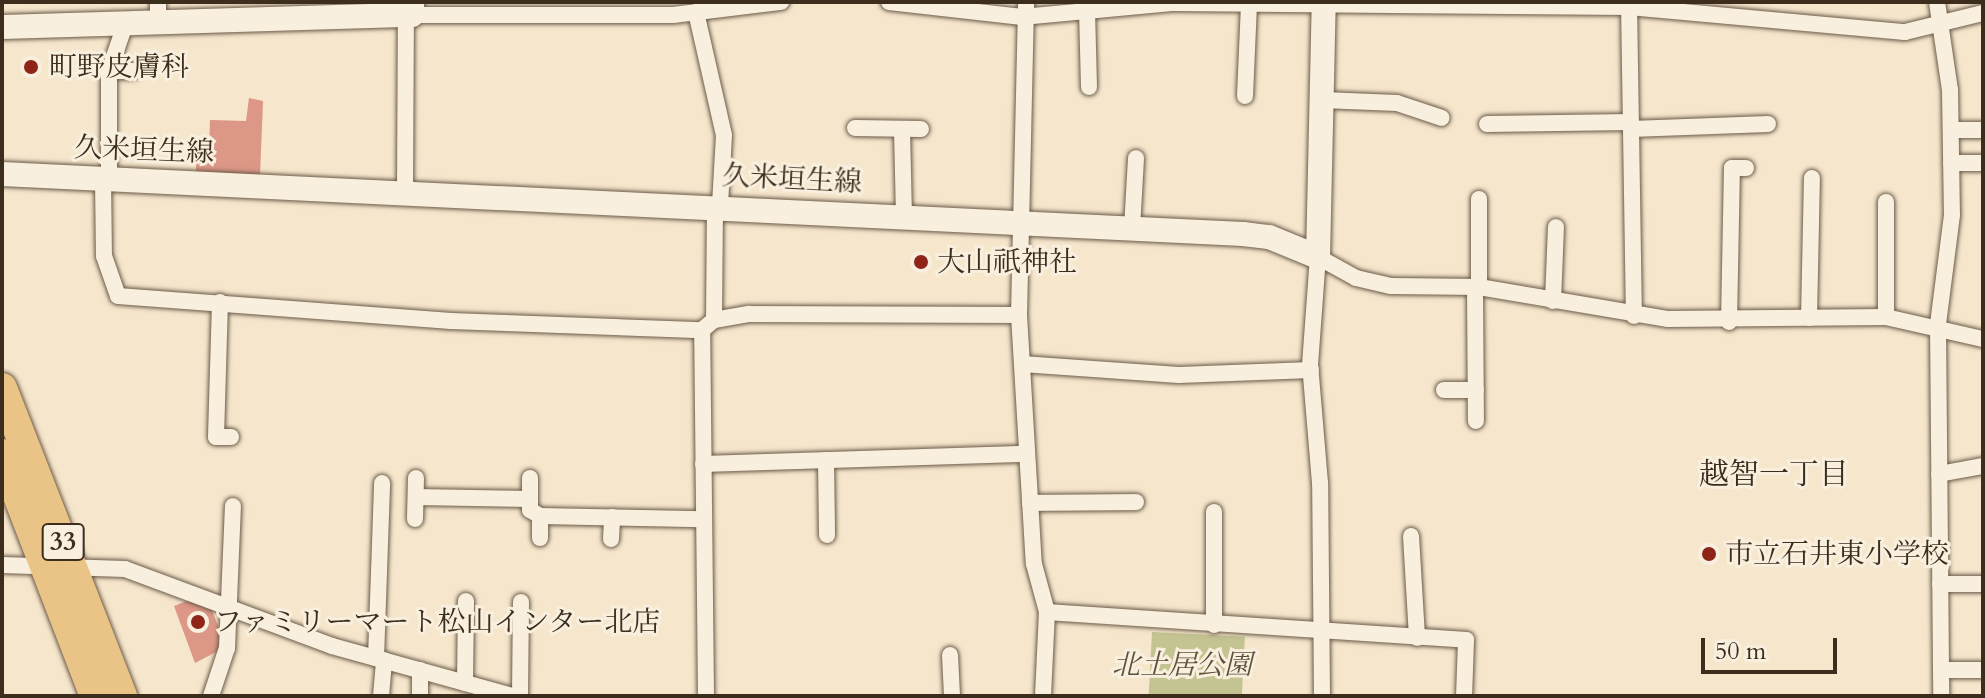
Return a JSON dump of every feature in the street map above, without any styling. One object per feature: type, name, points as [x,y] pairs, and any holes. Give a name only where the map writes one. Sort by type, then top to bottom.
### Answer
[{"type":"highway","name":"33","points":[[2,388],[95,696]]},
{"type":"highway","name":"33","points":[[2,454],[122,696]]},
{"type":"main road","points":[[1318,257],[1324,4]]},
{"type":"main road","points":[[2,27],[126,22],[158,12],[410,11]]},
{"type":"main road","name":"久米垣生線","points":[[2,174],[718,205],[1132,228],[1269,237],[1318,257]]},
{"type":"street","points":[[405,191],[410,11],[702,8],[781,2]]},
{"type":"street","points":[[889,2],[1024,10],[1087,10],[1174,3],[1629,4],[1711,8],[1773,20],[1905,32],[1983,13]]},
{"type":"street","points":[[1773,2],[1773,20]]},
{"type":"street","points":[[1937,2],[1951,130],[1952,215],[1938,324],[1941,696]]},
{"type":"street","points":[[1629,4],[1634,316]]},
{"type":"street","points":[[1245,96],[1249,5]]},
{"type":"street","points":[[702,8],[724,135],[708,325],[703,464],[706,696]]},
{"type":"street","points":[[1024,10],[1018,223],[1019,315],[1034,564],[1047,612],[1043,696]]},
{"type":"street","points":[[1087,10],[1089,87]]},
{"type":"street","points":[[126,22],[109,71],[104,256],[118,296],[451,321],[708,325],[749,314],[1019,315]]},
{"type":"street","points":[[109,71],[133,71]]},
{"type":"street","points":[[1323,100],[1397,103],[1442,118]]},
{"type":"street","points":[[1504,104],[1495,124],[1768,124]]},
{"type":"street","points":[[855,128],[921,129]]},
{"type":"street","points":[[902,129],[904,215]]},
{"type":"street","points":[[1951,130],[1983,130]]},
{"type":"street","points":[[1132,228],[1136,158]]},
{"type":"street","points":[[1951,163],[1983,163]]},
{"type":"street","points":[[1729,322],[1732,168],[1746,168]]},
{"type":"street","points":[[1809,318],[1818,212],[1812,178]]},
{"type":"street","points":[[1476,421],[1479,199]]},
{"type":"street","points":[[1886,202],[1886,317]]},
{"type":"street","points":[[1553,301],[1556,227]]},
{"type":"street","points":[[1322,696],[1311,370],[1318,257],[1356,278],[1391,286],[1477,287],[1634,316],[1729,322],[1886,317],[1938,324],[1983,339]]},
{"type":"street","points":[[220,302],[216,437],[231,437]]},
{"type":"street","points":[[1022,364],[1179,375],[1311,370]]},
{"type":"street","points":[[1444,390],[1476,390]]},
{"type":"street","points":[[703,464],[1027,454]]},
{"type":"street","points":[[826,460],[827,535]]},
{"type":"street","points":[[1939,474],[1983,466]]},
{"type":"street","points":[[415,519],[416,478]]},
{"type":"street","points":[[530,478],[530,510],[540,516],[703,519]]},
{"type":"street","points":[[381,696],[382,483]]},
{"type":"street","points":[[416,497],[530,499]]},
{"type":"street","points":[[1030,503],[1136,502]]},
{"type":"street","points":[[211,696],[227,648],[233,506]]},
{"type":"street","points":[[1214,512],[1214,625]]},
{"type":"street","points":[[540,516],[540,538]]},
{"type":"street","points":[[611,539],[612,517]]},
{"type":"street","points":[[1411,536],[1417,638]]},
{"type":"street","points":[[2,565],[125,569],[380,659],[512,696]]},
{"type":"street","points":[[1940,584],[1983,584]]},
{"type":"street","points":[[465,683],[466,601]]},
{"type":"street","points":[[520,696],[521,602]]},
{"type":"street","points":[[1047,612],[1322,633],[1466,640],[1464,696]]},
{"type":"street","points":[[950,655],[952,696]]},
{"type":"street","points":[[420,670],[420,696]]},
{"type":"street","points":[[1941,670],[1983,670]]},
{"type":"green space","name":"北土居公園","points":[[1152,632],[1245,637],[1242,696],[1149,696]]},
{"type":"building","points":[[249,98],[263,101],[260,176],[196,175],[196,151],[209,150],[210,120],[246,121]]},
{"type":"building","name":"ファミリーマート松山インター北店","points":[[192,599],[211,608],[222,636],[218,651],[195,663],[174,606]]},
{"type":"place","name":"町野皮膚科","points":[[31,67]]},
{"type":"place","name":"大山祇神社","points":[[921,262]]},
{"type":"place","name":"市立石井東小学校","points":[[1709,554]]},
{"type":"place","name":"ファミリーマート松山インター北店","points":[[198,622]]},
{"type":"district","name":"越智一丁目","points":[[1774,475]]}]
